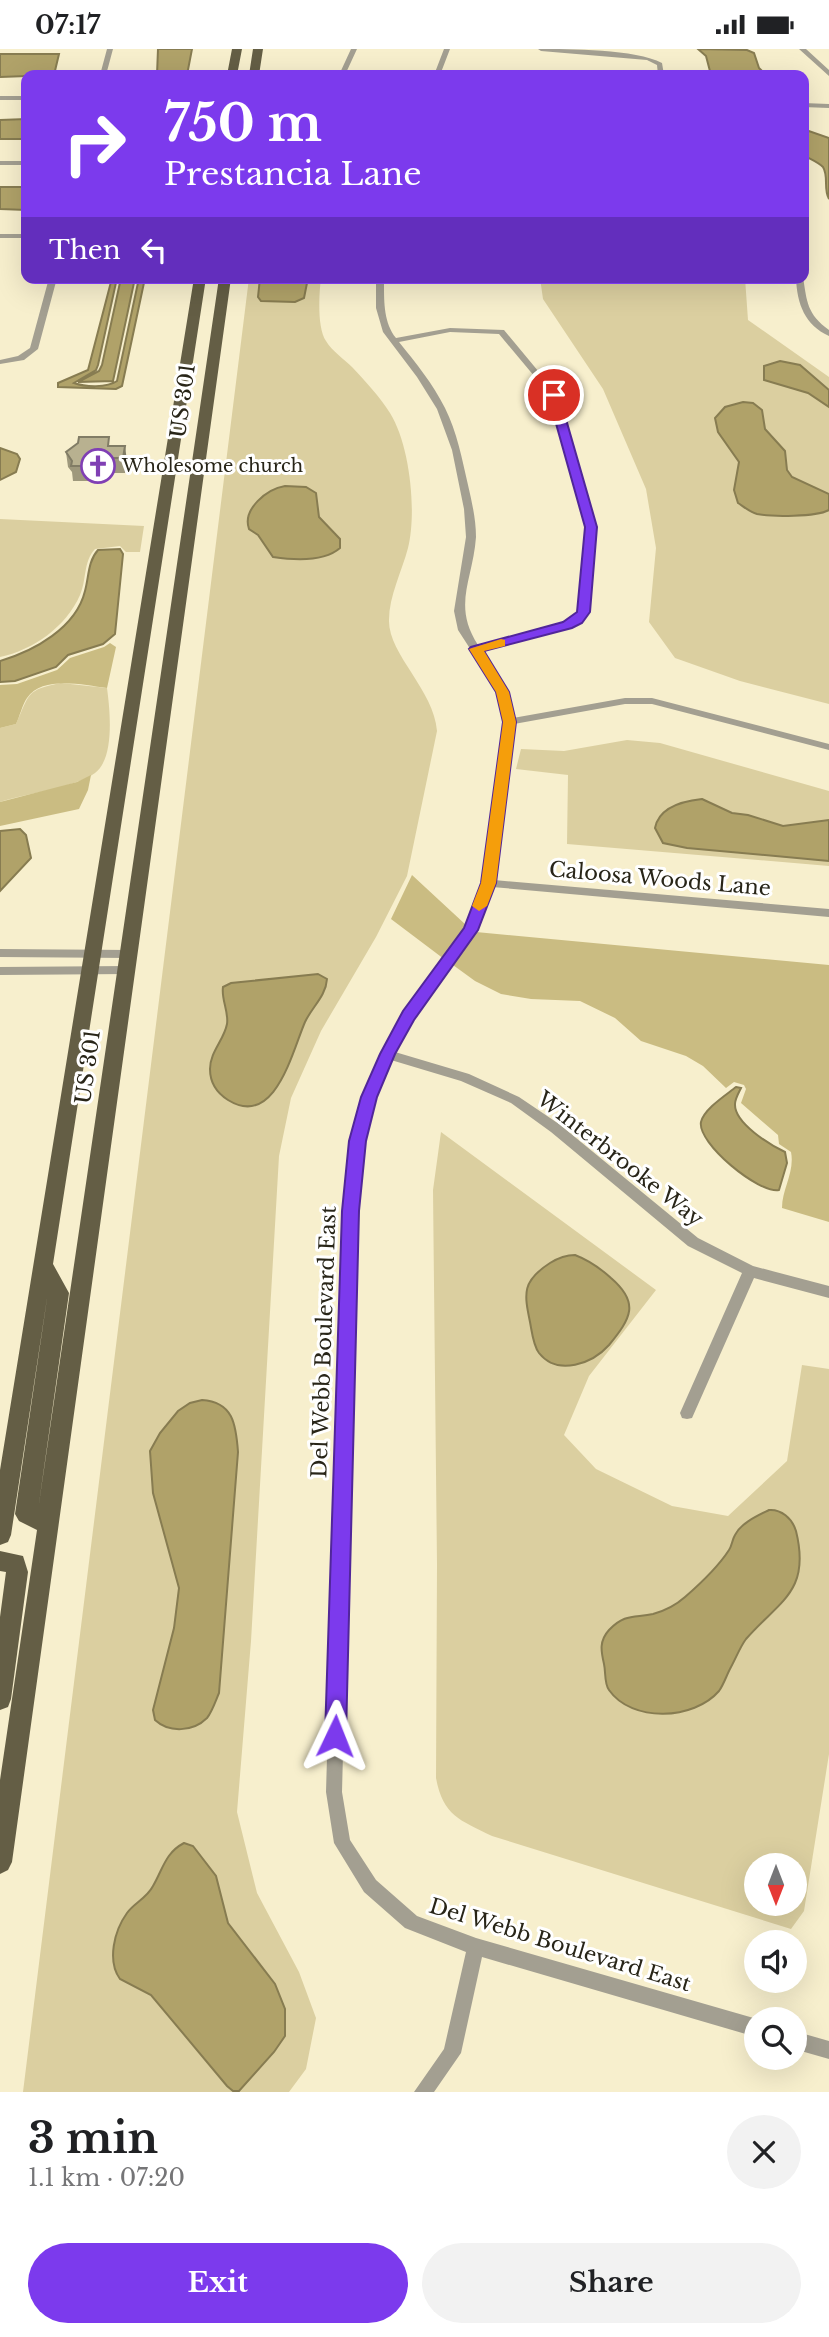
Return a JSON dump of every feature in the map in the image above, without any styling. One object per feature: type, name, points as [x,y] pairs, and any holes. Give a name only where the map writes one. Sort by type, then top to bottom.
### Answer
[{"type":"main road","points":[[234,70],[237,49]]},
{"type":"main road","points":[[255,70],[258,49]]},
{"type":"main road","name":"US 301","points":[[0,1535],[199,284]]},
{"type":"main road","name":"US 301","points":[[0,1862],[224,284]]},
{"type":"main road","points":[[44,1268],[59,1293],[26,1514],[34,1520],[48,1521]]},
{"type":"main road","points":[[0,1561],[15,1563],[18,1572],[0,1699]]},
{"type":"street","points":[[104,70],[110,49]]},
{"type":"street","points":[[344,70],[354,49]]},
{"type":"street","points":[[439,70],[447,49]]},
{"type":"street","points":[[541,49],[648,58],[660,64],[661,70]]},
{"type":"street","points":[[802,49],[829,74]]},
{"type":"street","points":[[0,98],[21,98]]},
{"type":"street","points":[[809,105],[829,106]]},
{"type":"street","points":[[0,163],[21,163]]},
{"type":"street","points":[[0,236],[21,236]]},
{"type":"street","points":[[0,362],[21,359],[34,349],[51,284]]},
{"type":"street","name":"Del Webb Boulevard East","points":[[380,284],[384,324],[441,409],[456,450],[469,509],[471,537],[459,611],[463,630],[503,692],[509,722],[488,883],[470,930],[409,1015],[387,1054],[369,1097],[357,1141],[351,1211],[334,1792],[342,1843],[370,1886],[411,1922],[476,1947],[744,2025]]},
{"type":"street","points":[[800,284],[801,304],[812,322],[829,334]]},
{"type":"street","points":[[394,341],[450,330],[501,332],[554,395],[590,519],[591,544],[581,617],[568,625],[476,649]]},
{"type":"street","points":[[509,722],[625,701],[652,701],[829,747]]},
{"type":"street","name":"Caloosa Woods Lane","points":[[488,883],[829,913]]},
{"type":"street","points":[[0,953],[93,962],[128,962]]},
{"type":"street","points":[[0,971],[93,962]]},
{"type":"street","name":"Winterbrooke Way","points":[[387,1054],[465,1077],[515,1100],[555,1128],[693,1242],[750,1271],[829,1292]]},
{"type":"street","points":[[687,1413],[750,1271]]},
{"type":"street","points":[[424,2092],[452,2053],[476,1947]]},
{"type":"street","points":[[807,2044],[829,2050]]},
{"type":"shaded area","points":[[158,49],[192,49],[188,70],[157,70]]},
{"type":"shaded area","points":[[698,49],[747,50],[754,53],[761,70],[710,70],[706,56]]},
{"type":"shaded area","points":[[0,54],[59,54],[55,70],[21,70],[21,76],[0,77]]},
{"type":"shaded area","points":[[21,119],[21,139],[0,139],[0,120]]},
{"type":"shaded area","points":[[809,131],[829,138],[829,199],[826,175],[823,167],[809,158]]},
{"type":"shaded area","points":[[0,187],[21,187],[21,210],[0,209]]},
{"type":"shaded area","points":[[110,284],[116,284],[96,370],[74,383],[96,386],[117,381],[138,284],[144,284],[122,386],[116,389],[58,387],[58,383],[88,370]]},
{"type":"shaded area","points":[[120,284],[134,284],[113,381],[78,382],[99,371]]},
{"type":"shaded area","points":[[248,284],[320,284],[320,320],[326,341],[377,395],[390,413],[403,443],[412,498],[411,533],[391,602],[389,620],[396,646],[428,701],[437,731],[407,876],[376,937],[321,1031],[291,1098],[279,1156],[251,1641],[237,1812],[257,1893],[299,1972],[316,2018],[306,2069],[289,2092],[23,2092]]},
{"type":"shaded area","points":[[259,284],[307,284],[304,298],[295,302],[261,301],[258,297]]},
{"type":"shaded area","points":[[541,284],[745,284],[748,320],[829,377],[829,704],[740,681],[675,658],[649,622],[656,548],[646,489],[603,389],[543,299]]},
{"type":"shaded area","points":[[780,361],[800,365],[829,390],[829,407],[808,393],[764,380],[764,366]]},
{"type":"shaded area","points":[[743,402],[753,403],[762,410],[765,429],[785,451],[787,470],[792,477],[829,494],[829,510],[804,515],[764,515],[752,512],[738,503],[734,490],[739,462],[718,432],[715,418],[725,407]]},
{"type":"shaded area","points":[[0,448],[17,454],[20,459],[16,472],[0,480]]},
{"type":"shaded area","points":[[285,486],[306,487],[316,493],[319,517],[340,539],[340,548],[317,558],[273,557],[258,535],[249,529],[249,514],[264,496]]},
{"type":"shaded area","points":[[0,519],[144,526],[140,552],[126,552],[120,546],[95,549],[89,559],[80,595],[66,617],[36,643],[0,657]]},
{"type":"shaded area","points":[[120,549],[123,554],[115,634],[103,644],[68,655],[56,667],[15,681],[0,682],[0,661],[26,651],[52,636],[73,616],[85,591],[91,564],[98,550]]},
{"type":"shaded area","points":[[110,643],[116,647],[107,688],[64,683],[43,686],[27,698],[16,724],[0,728],[0,685],[17,684],[57,670],[70,658]]},
{"type":"shaded area","points":[[61,683],[107,688],[110,733],[106,756],[101,766],[95,773],[76,782],[0,802],[0,728],[16,724],[27,699],[35,691]]},
{"type":"shaded area","points":[[627,740],[660,743],[829,791],[829,866],[567,844],[568,775],[516,769],[521,749],[564,751]]},
{"type":"shaded area","points":[[91,775],[88,790],[79,809],[0,826],[0,802],[77,782]]},
{"type":"shaded area","points":[[702,799],[732,813],[783,826],[829,820],[829,861],[687,848],[663,843],[655,828],[661,815],[673,806]]},
{"type":"shaded area","points":[[20,829],[26,835],[31,858],[0,891],[0,831]]},
{"type":"shaded area","points":[[412,875],[466,925],[444,959],[391,919]]},
{"type":"shaded area","points":[[476,932],[829,965],[829,1222],[782,1208],[791,1167],[791,1152],[779,1144],[778,1135],[741,1103],[746,1089],[744,1085],[734,1082],[726,1088],[703,1066],[686,1056],[641,1041],[615,1018],[580,1001],[531,999],[501,994],[475,981],[453,965]]},
{"type":"shaded area","points":[[318,974],[327,979],[324,991],[305,1022],[287,1068],[270,1096],[258,1104],[244,1106],[228,1100],[217,1091],[210,1074],[212,1057],[227,1024],[223,987],[231,983]]},
{"type":"shaded area","points":[[736,1087],[741,1088],[735,1104],[740,1119],[762,1139],[785,1152],[787,1163],[779,1190],[770,1189],[744,1176],[719,1154],[702,1131],[701,1122],[706,1112]]},
{"type":"shaded area","points":[[441,1132],[656,1290],[589,1376],[564,1435],[596,1469],[672,1506],[728,1516],[787,1461],[802,1365],[829,1369],[829,1754],[807,1892],[807,1853],[744,1853],[744,1914],[492,1836],[462,1821],[448,1809],[436,1778],[433,1190]]},
{"type":"shaded area","points":[[575,1255],[598,1268],[620,1287],[629,1303],[629,1311],[623,1327],[609,1345],[585,1362],[565,1366],[547,1360],[537,1350],[526,1295],[530,1282],[541,1270],[559,1258]]},
{"type":"shaded area","points":[[202,1400],[220,1405],[231,1416],[238,1452],[219,1693],[209,1715],[201,1723],[174,1729],[155,1720],[153,1710],[174,1628],[179,1588],[153,1493],[150,1451],[160,1433],[178,1411],[190,1403]]},
{"type":"shaded area","points":[[769,1510],[786,1515],[792,1522],[800,1552],[799,1568],[789,1594],[746,1639],[719,1691],[694,1708],[663,1714],[632,1708],[619,1701],[606,1684],[602,1642],[606,1634],[625,1619],[657,1613],[681,1600],[720,1563],[741,1527]]},
{"type":"shaded area","points":[[184,1843],[193,1846],[216,1876],[228,1923],[275,1984],[285,2009],[285,2036],[239,2091],[233,2091],[227,2086],[151,1995],[120,1979],[114,1964],[114,1946],[122,1920],[150,1890],[168,1857]]},
{"type":"shaded area","points":[[749,1916],[800,1916],[791,1929]]},
{"type":"building","points":[[79,437],[109,437],[108,446],[125,446],[123,458],[105,458],[103,466],[71,466],[72,461],[66,452],[78,443]]},
{"type":"slow traffic","points":[[479,906],[488,883],[509,722],[503,692],[476,649],[501,643]]},
{"type":"place","name":"Wholesome church","points":[[98,466]]},
{"type":"route","points":[[335,1736],[351,1211],[357,1141],[369,1097],[387,1054],[409,1015],[470,930],[488,883],[509,722],[503,692],[476,649],[568,625],[578,620],[583,612],[592,534],[590,519],[554,395]]}]
